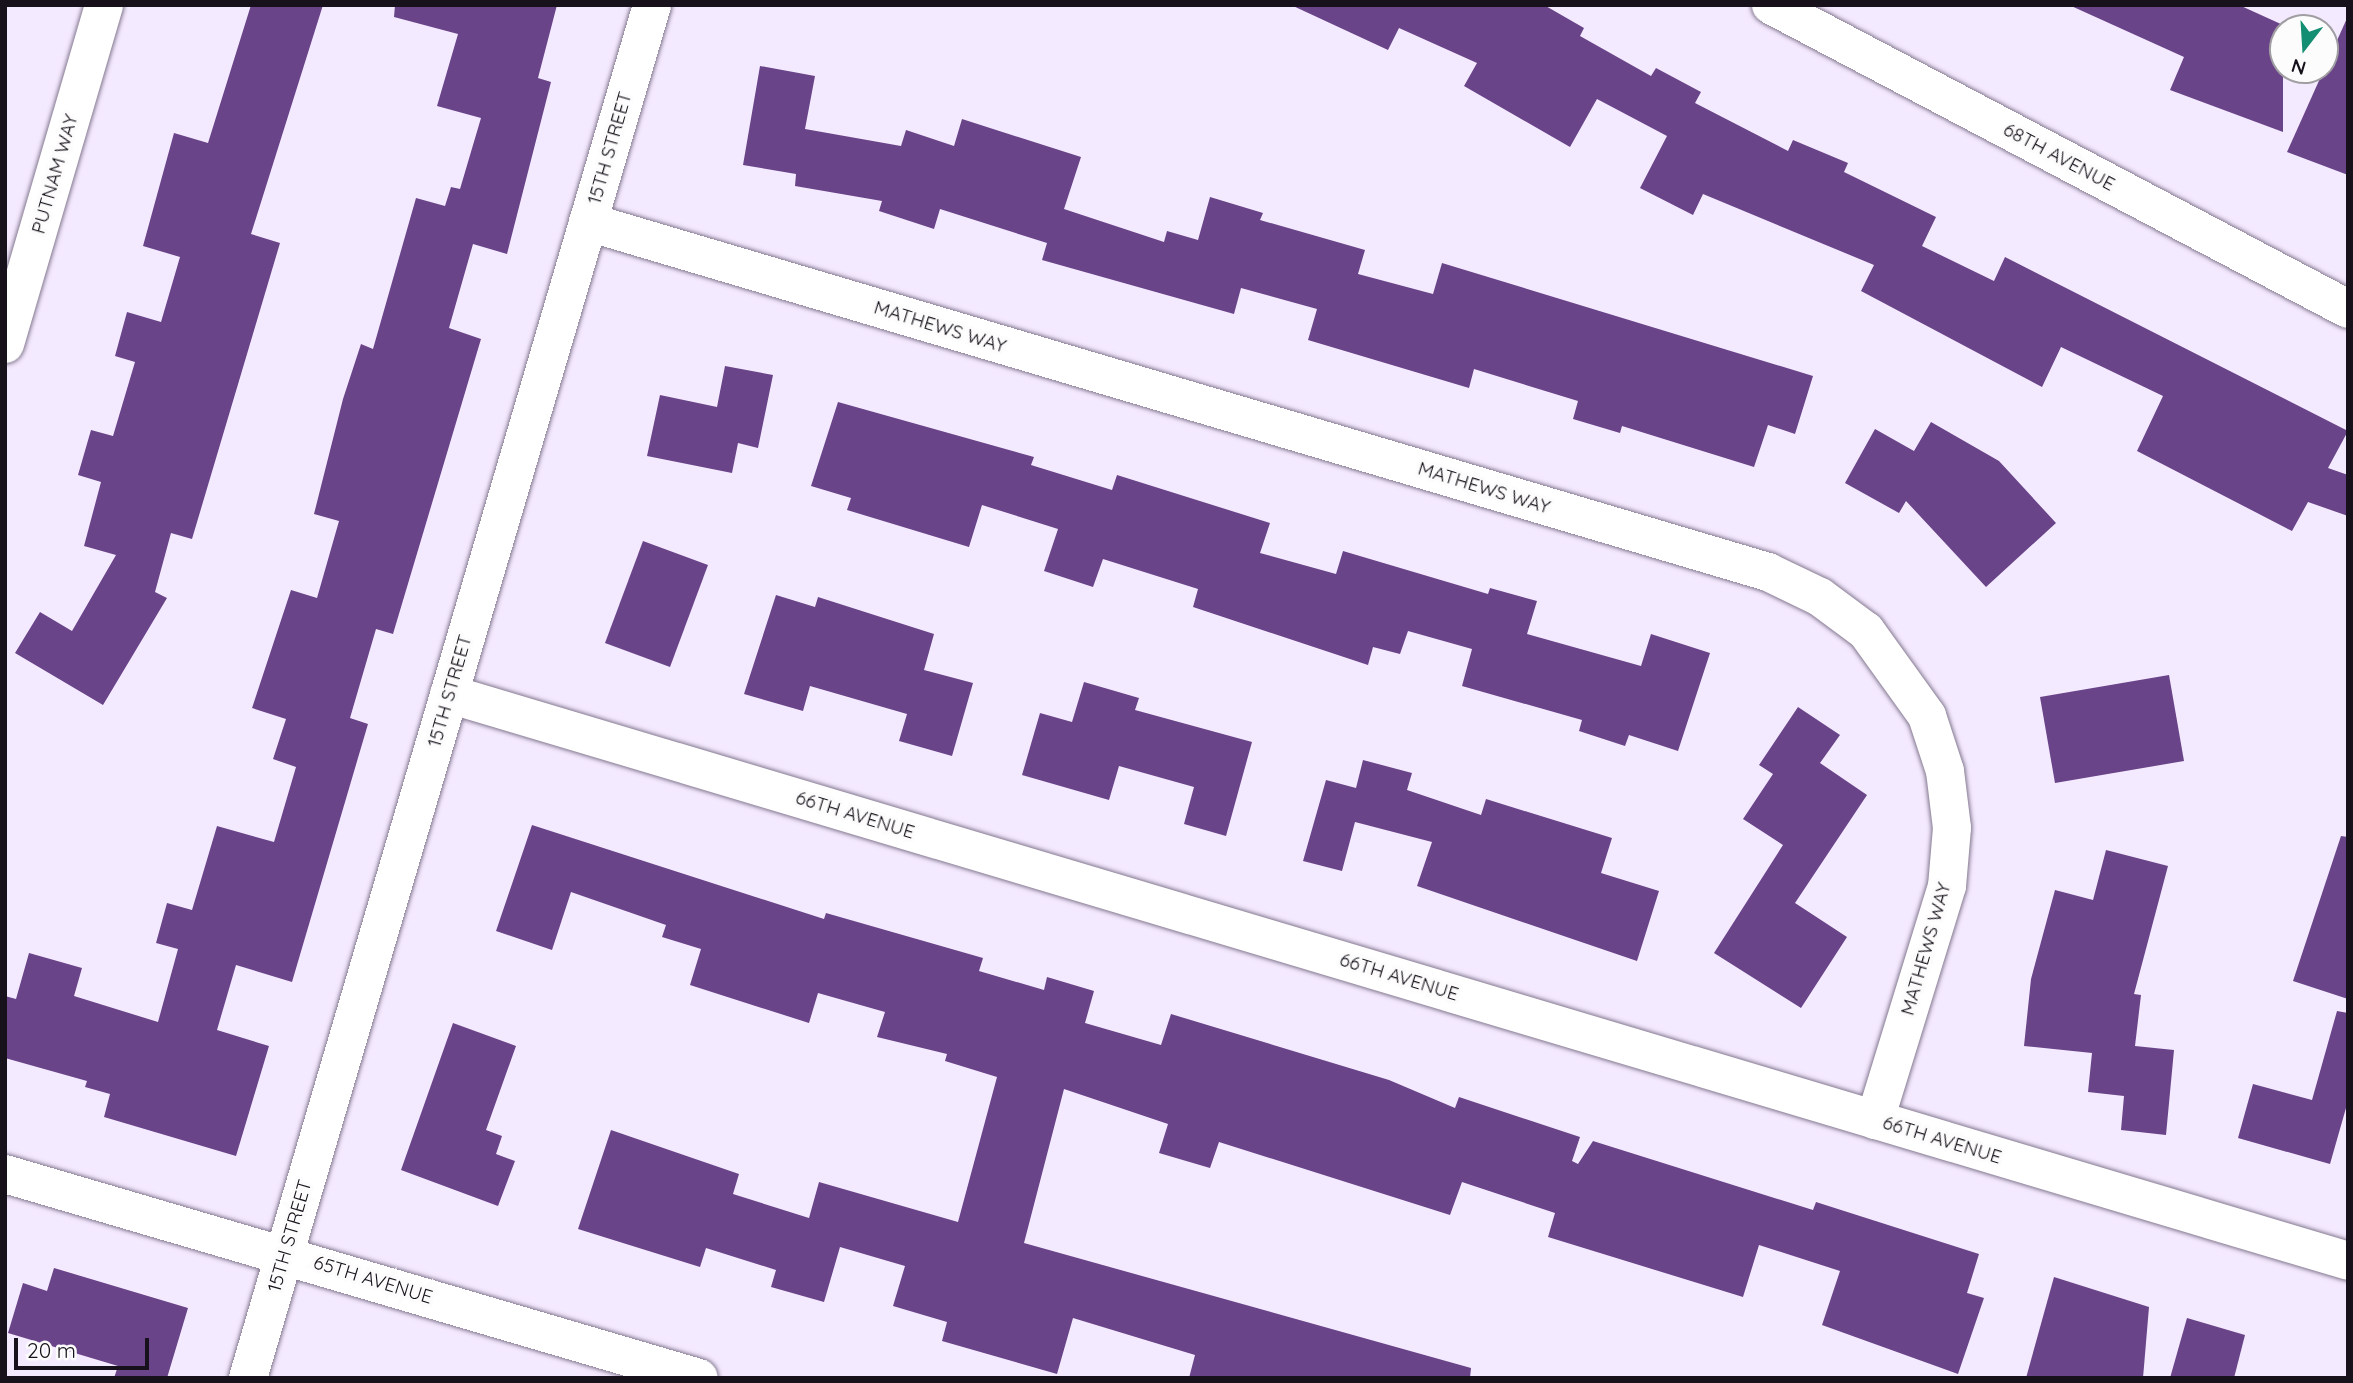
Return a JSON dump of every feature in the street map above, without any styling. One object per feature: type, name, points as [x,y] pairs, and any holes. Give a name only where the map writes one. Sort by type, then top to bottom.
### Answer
[{"type":"street","name":"PUTNAM WAY","points":[[5,344],[104,5]]},
{"type":"street","name":"15TH STREET","points":[[248,1378],[652,5]]},
{"type":"street","name":"68TH AVENUE","points":[[1771,5],[2348,309]]},
{"type":"street","name":"MATHEWS WAY","points":[[588,222],[1768,572],[1819,597],[1866,631],[1927,716],[1945,771],[1952,828],[1947,886],[1875,1120]]},
{"type":"street","name":"66TH AVENUE","points":[[449,694],[2348,1261]]},
{"type":"street","name":"65TH AVENUE","points":[[5,1174],[285,1254],[699,1378]]},
{"type":"building","points":[[251,5],[323,5],[251,234],[280,243],[192,539],[171,533],[155,592],[167,598],[103,705],[15,653],[40,612],[72,631],[116,555],[84,546],[101,482],[78,475],[91,430],[113,436],[135,362],[115,356],[127,312],[161,322],[180,257],[143,246],[174,133],[208,143]]},
{"type":"building","points":[[395,5],[557,5],[538,78],[551,82],[507,254],[473,244],[449,328],[481,339],[393,634],[376,629],[350,718],[368,724],[292,982],[236,965],[217,1030],[269,1046],[236,1156],[104,1117],[110,1094],[85,1087],[87,1081],[5,1058],[5,996],[16,999],[29,953],[82,968],[74,996],[158,1022],[178,949],[156,943],[167,903],[192,910],[217,826],[274,842],[296,767],[273,759],[286,719],[252,708],[291,590],[317,598],[339,521],[314,514],[343,399],[361,344],[373,349],[416,198],[445,206],[451,187],[460,189],[481,118],[437,106],[458,34],[394,17]]},
{"type":"building","points":[[1291,5],[1544,5],[1584,28],[1580,36],[1651,76],[1656,68],[1701,92],[1695,103],[1788,151],[1793,140],[1848,163],[1844,172],[1936,217],[1922,246],[1994,281],[2005,257],[2348,431],[2328,468],[2348,475],[2348,516],[2308,502],[2292,531],[2137,451],[2163,396],[2061,347],[2042,387],[1861,291],[1874,265],[1703,194],[1693,215],[1640,188],[1667,136],[1597,99],[1570,147],[1464,86],[1477,63],[1399,28],[1388,50]]},
{"type":"building","points":[[2069,5],[2239,5],[2269,19],[2269,84],[2283,84],[2283,132],[2170,90],[2184,57]]},
{"type":"building","points":[[2348,16],[2348,175],[2287,152],[2318,84],[2339,84],[2339,36]]},
{"type":"building","points":[[760,66],[815,76],[805,129],[901,146],[906,130],[954,146],[962,119],[1081,157],[1064,209],[1164,242],[1167,231],[1198,240],[1210,197],[1263,213],[1260,220],[1365,250],[1358,274],[1433,294],[1442,263],[1813,376],[1795,434],[1768,425],[1754,467],[1622,426],[1620,433],[1573,419],[1578,401],[1474,369],[1469,388],[1308,340],[1317,309],[1241,288],[1234,314],[1042,260],[1047,243],[940,209],[934,229],[879,211],[882,201],[795,186],[796,174],[743,165]]},
{"type":"building","points":[[725,366],[773,375],[758,448],[738,443],[732,473],[647,456],[660,395],[717,407]]},
{"type":"building","points":[[838,402],[1034,457],[1031,465],[1112,490],[1117,475],[1270,523],[1260,553],[1336,574],[1343,551],[1488,594],[1490,588],[1537,601],[1527,634],[1641,666],[1651,634],[1710,653],[1678,751],[1629,735],[1625,746],[1579,731],[1582,720],[1462,686],[1472,649],[1408,631],[1400,654],[1373,647],[1368,665],[1193,607],[1198,589],[1103,559],[1093,587],[1044,571],[1058,529],[982,505],[969,547],[847,510],[851,498],[811,486]]},
{"type":"building","points":[[1931,422],[1999,461],[2056,523],[1986,587],[1906,501],[1899,513],[1845,483],[1875,429],[1914,451]]},
{"type":"building","points":[[643,541],[708,565],[670,667],[605,643]]},
{"type":"building","points":[[776,595],[815,607],[818,597],[934,634],[924,670],[973,683],[952,756],[899,741],[907,714],[810,686],[803,711],[744,694]]},
{"type":"building","points":[[2169,675],[2184,761],[2055,783],[2040,697]]},
{"type":"building","points":[[1084,682],[1139,698],[1135,710],[1252,742],[1226,836],[1184,824],[1194,787],[1119,766],[1109,800],[1022,775],[1040,713],[1072,722]]},
{"type":"building","points":[[1798,707],[1840,735],[1820,763],[1867,795],[1795,903],[1847,937],[1801,1008],[1714,953],[1783,845],[1743,819],[1773,774],[1759,765]]},
{"type":"building","points":[[1363,760],[1412,773],[1407,790],[1481,815],[1486,799],[1612,838],[1601,873],[1659,891],[1637,961],[1417,886],[1432,842],[1355,822],[1342,871],[1303,861],[1326,780],[1356,788]]},
{"type":"building","points":[[532,825],[824,919],[826,913],[983,958],[979,971],[1044,990],[1047,977],[1094,991],[1085,1023],[1161,1045],[1171,1014],[1389,1080],[1455,1108],[1459,1097],[1580,1137],[1572,1161],[1578,1164],[1593,1141],[1813,1210],[1816,1202],[1979,1254],[1967,1293],[1984,1298],[1958,1374],[1822,1325],[1840,1271],[1759,1245],[1743,1297],[1548,1237],[1555,1213],[1462,1182],[1450,1215],[1219,1142],[1210,1168],[1159,1153],[1168,1124],[1064,1089],[1024,1243],[1471,1368],[1470,1378],[1189,1378],[1195,1355],[1073,1318],[1057,1374],[942,1341],[947,1322],[893,1306],[905,1266],[840,1247],[824,1302],[771,1287],[776,1270],[706,1248],[700,1267],[578,1229],[611,1130],[739,1174],[733,1194],[809,1218],[819,1182],[958,1222],[997,1077],[945,1061],[947,1054],[877,1037],[885,1012],[818,993],[809,1023],[690,985],[701,949],[662,937],[666,925],[571,892],[552,950],[496,931]]},
{"type":"building","points":[[2341,836],[2348,837],[2348,999],[2293,981]]},
{"type":"building","points":[[2106,850],[2168,866],[2134,994],[2141,995],[2135,1046],[2174,1050],[2166,1135],[2121,1130],[2124,1096],[2088,1092],[2092,1053],[2024,1046],[2031,979],[2055,890],[2093,900]]},
{"type":"building","points":[[2337,1011],[2348,1013],[2348,1101],[2330,1164],[2238,1138],[2253,1084],[2312,1100]]},
{"type":"building","points":[[453,1023],[516,1046],[486,1130],[502,1136],[496,1154],[515,1161],[498,1206],[401,1170]]},
{"type":"building","points":[[54,1268],[188,1308],[167,1378],[114,1378],[118,1366],[8,1333],[23,1283],[47,1291]]},
{"type":"building","points":[[2054,1277],[2149,1307],[2143,1378],[2026,1378]]},
{"type":"building","points":[[2187,1318],[2245,1335],[2234,1378],[2170,1378]]}]
